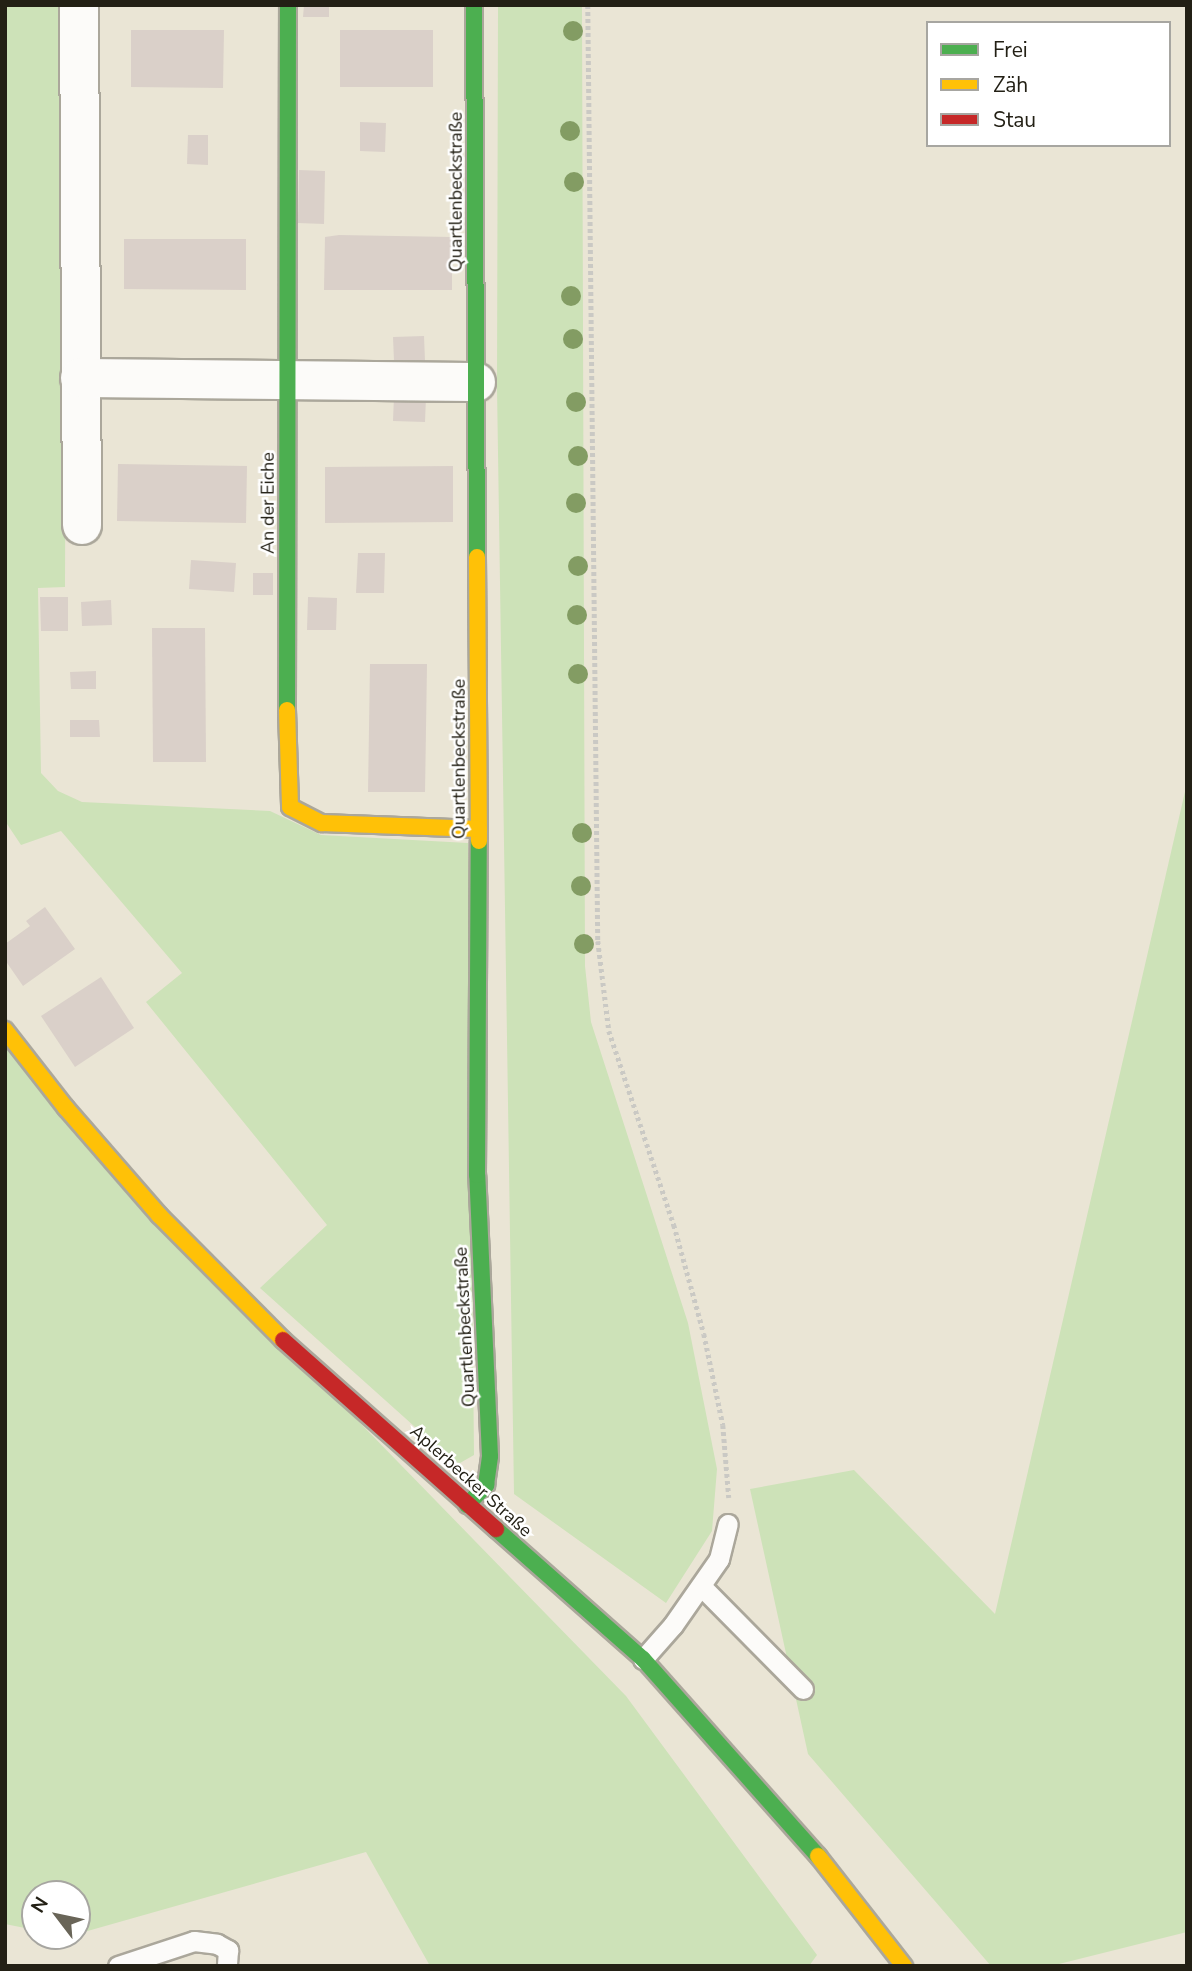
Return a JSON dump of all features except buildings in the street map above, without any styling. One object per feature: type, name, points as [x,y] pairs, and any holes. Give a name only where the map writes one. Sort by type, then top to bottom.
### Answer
[{"type":"street","points":[[79,5],[82,526]]},
{"type":"street","name":"An der Eiche","points":[[288,5],[287,768],[290,807],[322,823],[479,830]]},
{"type":"street","name":"Quartlenbeckstraße","points":[[467,1505],[486,1485],[490,1455],[477,1175],[479,830],[474,5]]},
{"type":"street","points":[[80,378],[476,382]]},
{"type":"street","name":"Aplerbecker Straße","points":[[5,1030],[66,1108],[142,1195],[259,1318],[643,1659],[830,1870],[904,1966]]},
{"type":"lane","points":[[643,1659],[673,1625],[719,1559],[728,1524]]},
{"type":"lane","points":[[701,1586],[803,1689]]},
{"type":"lane","points":[[118,1966],[194,1941],[217,1944],[228,1950],[227,1966]]},
{"type":"path","points":[[588,5],[598,941],[610,1031],[666,1200],[704,1334],[723,1425],[728,1524]]},
{"type":"green space","points":[[5,5],[67,5],[65,587],[38,588],[41,773],[58,791],[82,802],[270,811],[321,835],[468,843],[474,1455],[460,1463],[453,1461],[260,1288],[327,1225],[146,1002],[182,973],[61,831],[21,845],[5,821]]},
{"type":"green space","points":[[498,5],[582,5],[585,966],[591,1022],[688,1323],[717,1469],[712,1531],[666,1603],[514,1494],[497,388]]},
{"type":"green space","points":[[1187,783],[1187,1932],[1051,1966],[991,1966],[808,1754],[750,1489],[854,1470],[995,1614]]},
{"type":"green space","points":[[5,1038],[361,1424],[626,1696],[817,1955],[809,1966],[430,1966],[366,1852],[91,1930],[91,1880],[21,1880],[21,1927],[5,1924]]},
{"type":"traffic: fast","points":[[287,710],[288,5]]},
{"type":"traffic: fast","points":[[474,5],[477,557]]},
{"type":"traffic: fast","points":[[467,1505],[486,1485],[490,1456],[477,1175],[479,841]]},
{"type":"traffic: fast","points":[[496,1529],[643,1659],[818,1856]]},
{"type":"traffic: slow","points":[[477,557],[479,841]]},
{"type":"traffic: slow","points":[[287,710],[290,807],[322,823],[479,829]]},
{"type":"traffic: slow","points":[[5,1030],[66,1108],[159,1215],[283,1340]]},
{"type":"traffic: slow","points":[[818,1856],[904,1966]]},
{"type":"traffic: jam","points":[[283,1340],[496,1529]]}]
